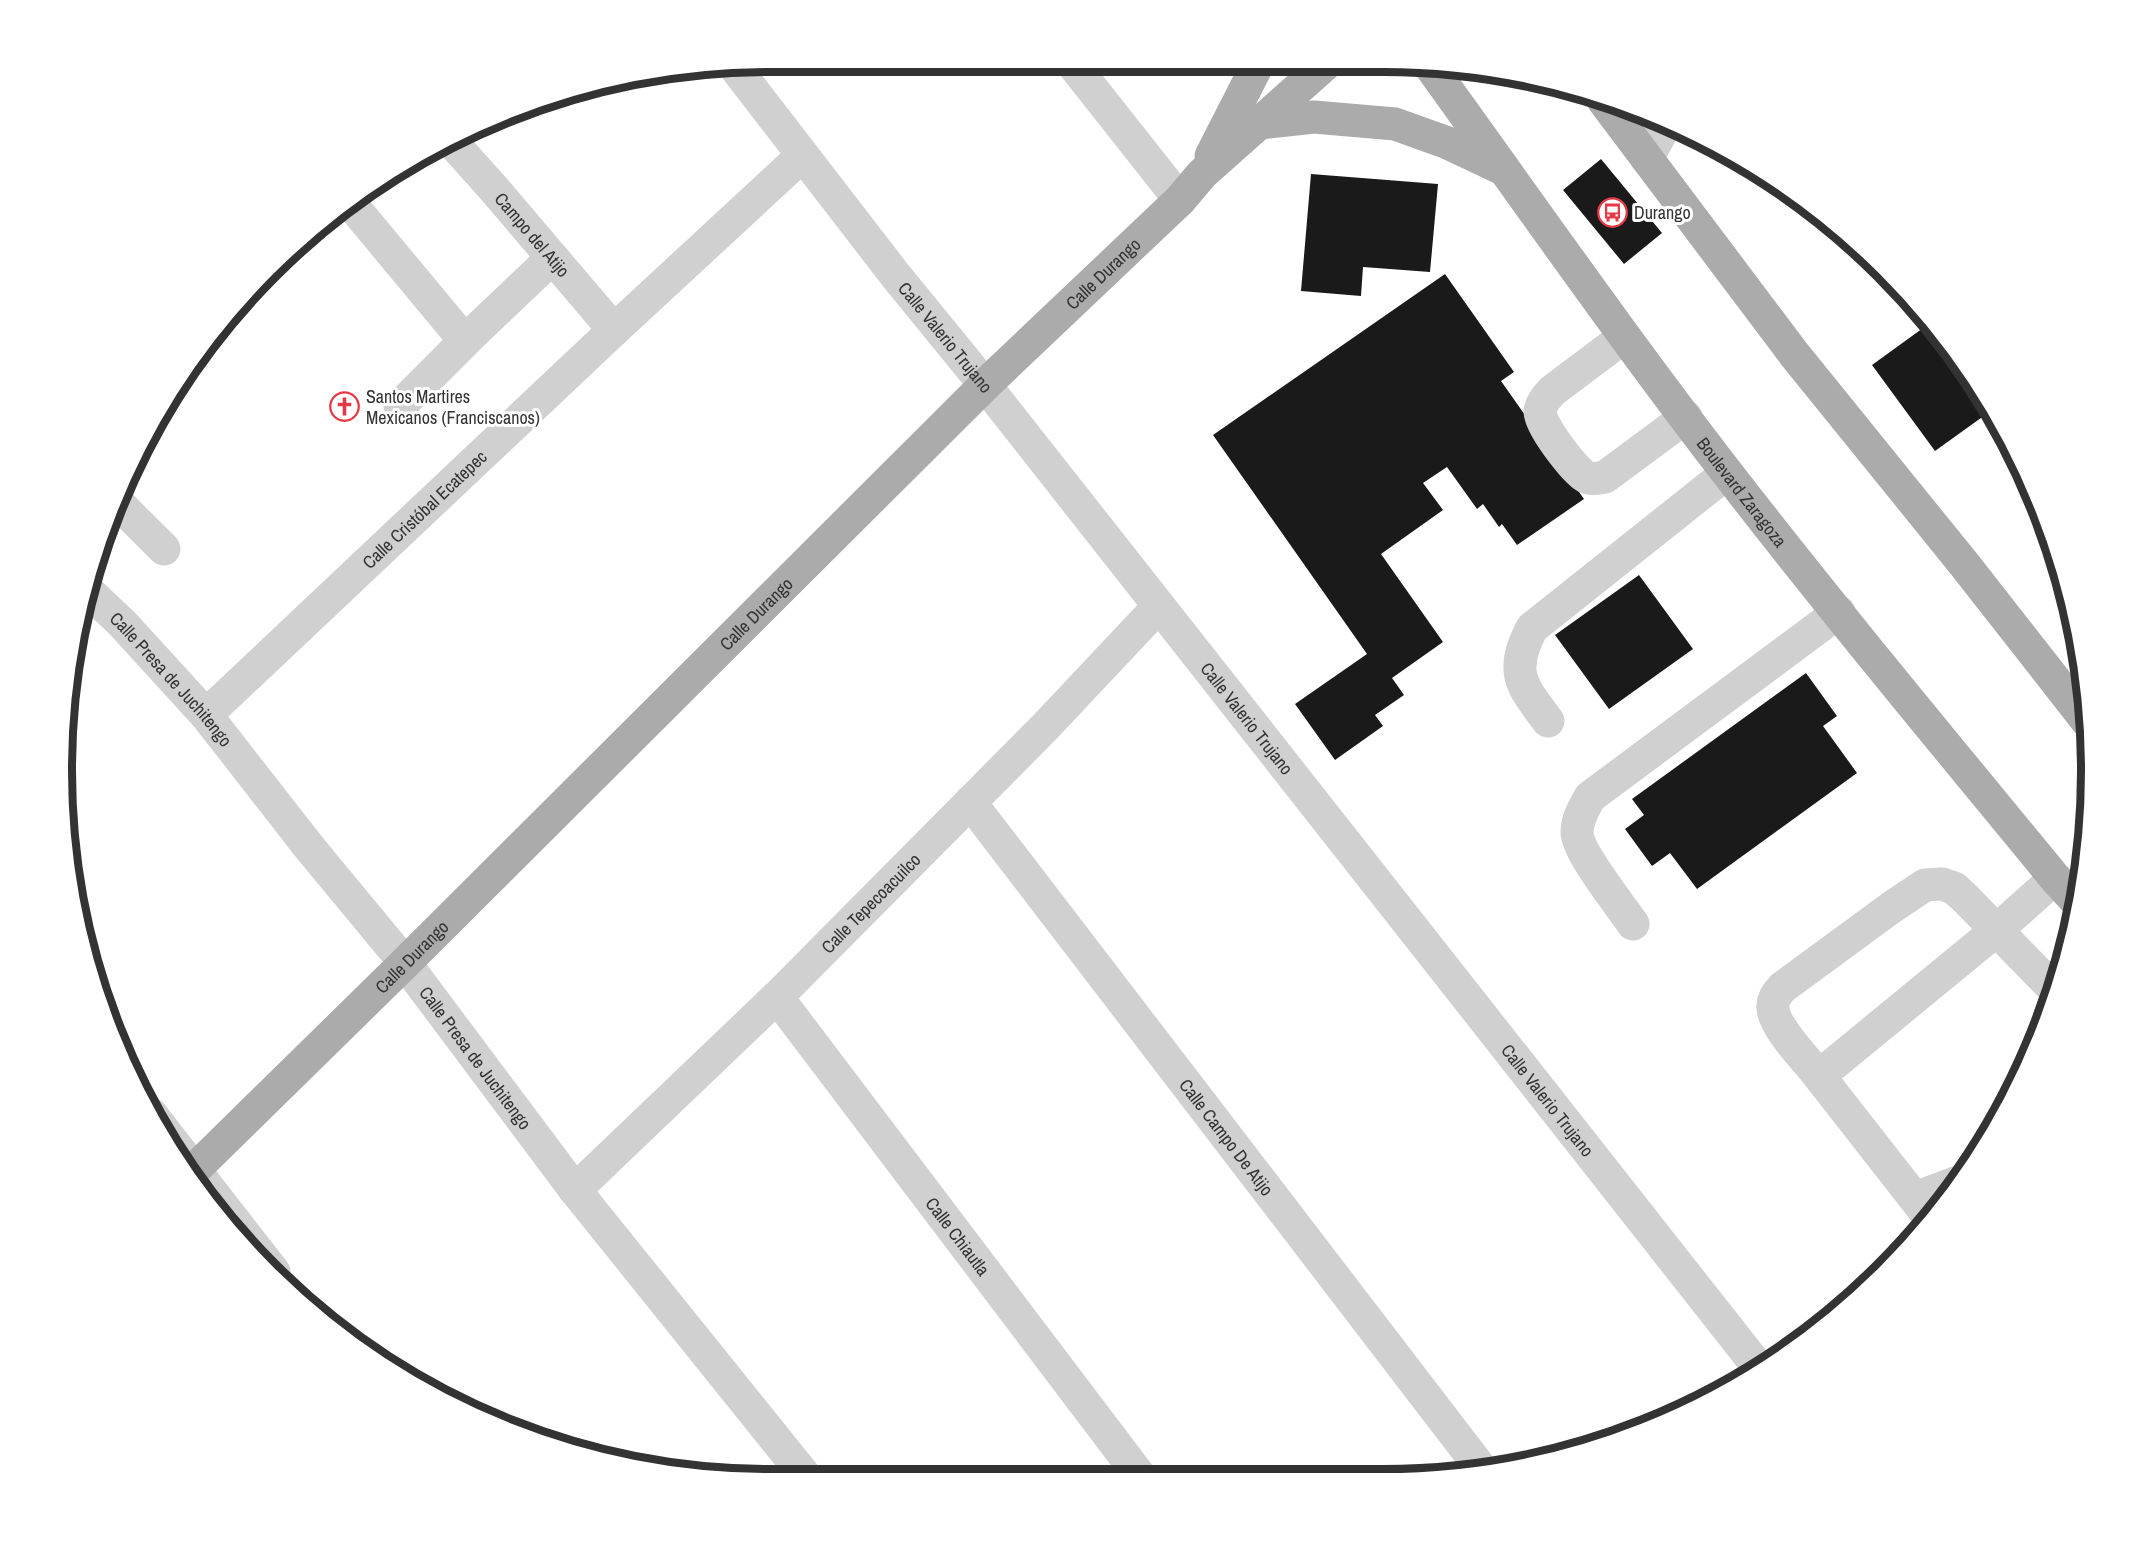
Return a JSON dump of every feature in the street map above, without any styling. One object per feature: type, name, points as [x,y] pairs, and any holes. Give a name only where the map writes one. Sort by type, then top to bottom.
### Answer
[{"type":"main road","points":[[1202,174],[1253,72]]},
{"type":"main road","name":"Calle Durango","points":[[196,1168],[985,385],[1179,200],[1202,174],[1317,72]]},
{"type":"main road","name":"Boulevard Zaragoza","points":[[1436,74],[1624,336],[1727,473],[2066,890]]},
{"type":"main road","points":[[1611,110],[1794,354],[2078,710]]},
{"type":"main road","points":[[1259,123],[1314,117],[1395,124],[1448,143],[1505,169]]},
{"type":"street","points":[[1079,72],[1179,200]]},
{"type":"street","name":"Calle Valerio Trujano","points":[[739,73],[802,156],[1755,1361]]},
{"type":"street","points":[[1647,159],[1662,131]]},
{"type":"street","name":"Campo del Atijo","points":[[456,147],[614,330]]},
{"type":"street","name":"Calle Cristóbal Ecatepec","points":[[206,715],[802,156]]},
{"type":"street","points":[[355,209],[465,341]]},
{"type":"street","points":[[400,406],[552,258]]},
{"type":"street","points":[[1624,336],[1552,391],[1543,401],[1540,411],[1541,421],[1547,432],[1580,472],[1587,478],[1595,479],[1605,477],[1686,417]]},
{"type":"street","points":[[1548,722],[1525,689],[1518,666],[1521,648],[1532,628],[1727,473]]},
{"type":"street","points":[[123,508],[164,549]]},
{"type":"street","name":"Calle Presa de Juchitengo","points":[[94,597],[122,623],[206,715],[309,847],[405,963],[575,1190],[799,1469]]},
{"type":"street","name":"Calle Tepecoacuilco","points":[[575,1190],[777,997],[1047,726],[1158,607]]},
{"type":"street","points":[[1633,924],[1582,850],[1576,834],[1580,815],[1590,797],[1839,612]]},
{"type":"street","name":"Calle Campo De Atijo","points":[[970,802],[1476,1463]]},
{"type":"street","points":[[1923,1208],[1776,1020],[1773,1008],[1775,995],[1925,885],[1942,884],[1954,888],[1998,929],[2048,982]]},
{"type":"street","points":[[1819,1076],[1998,929],[2066,890]]},
{"type":"street","name":"Calle Chiautla","points":[[777,997],[1135,1469]]},
{"type":"building","name":"Durango","points":[[1601,159],[1662,233],[1624,264],[1563,190]]},
{"type":"building","points":[[1311,174],[1438,184],[1430,272],[1363,267],[1361,296],[1301,291]]},
{"type":"building","points":[[1445,274],[1514,372],[1501,381],[1584,499],[1517,545],[1502,524],[1499,527],[1483,504],[1477,509],[1447,467],[1423,483],[1443,510],[1381,554],[1443,642],[1392,678],[1404,695],[1375,715],[1383,726],[1335,760],[1295,704],[1367,654],[1213,435]]},
{"type":"building","points":[[1923,328],[1963,382],[1984,416],[1935,451],[1872,365]]},
{"type":"building","points":[[1639,575],[1693,649],[1609,709],[1555,635]]},
{"type":"building","points":[[1806,673],[1837,716],[1823,726],[1857,773],[1697,889],[1670,853],[1652,866],[1625,829],[1644,815],[1632,799]]},
{"type":"place","name":"Durango","points":[[1613,212]]},
{"type":"place","name":"Santos Martires Mexicanos (Franciscanos)","points":[[345,406]]}]
